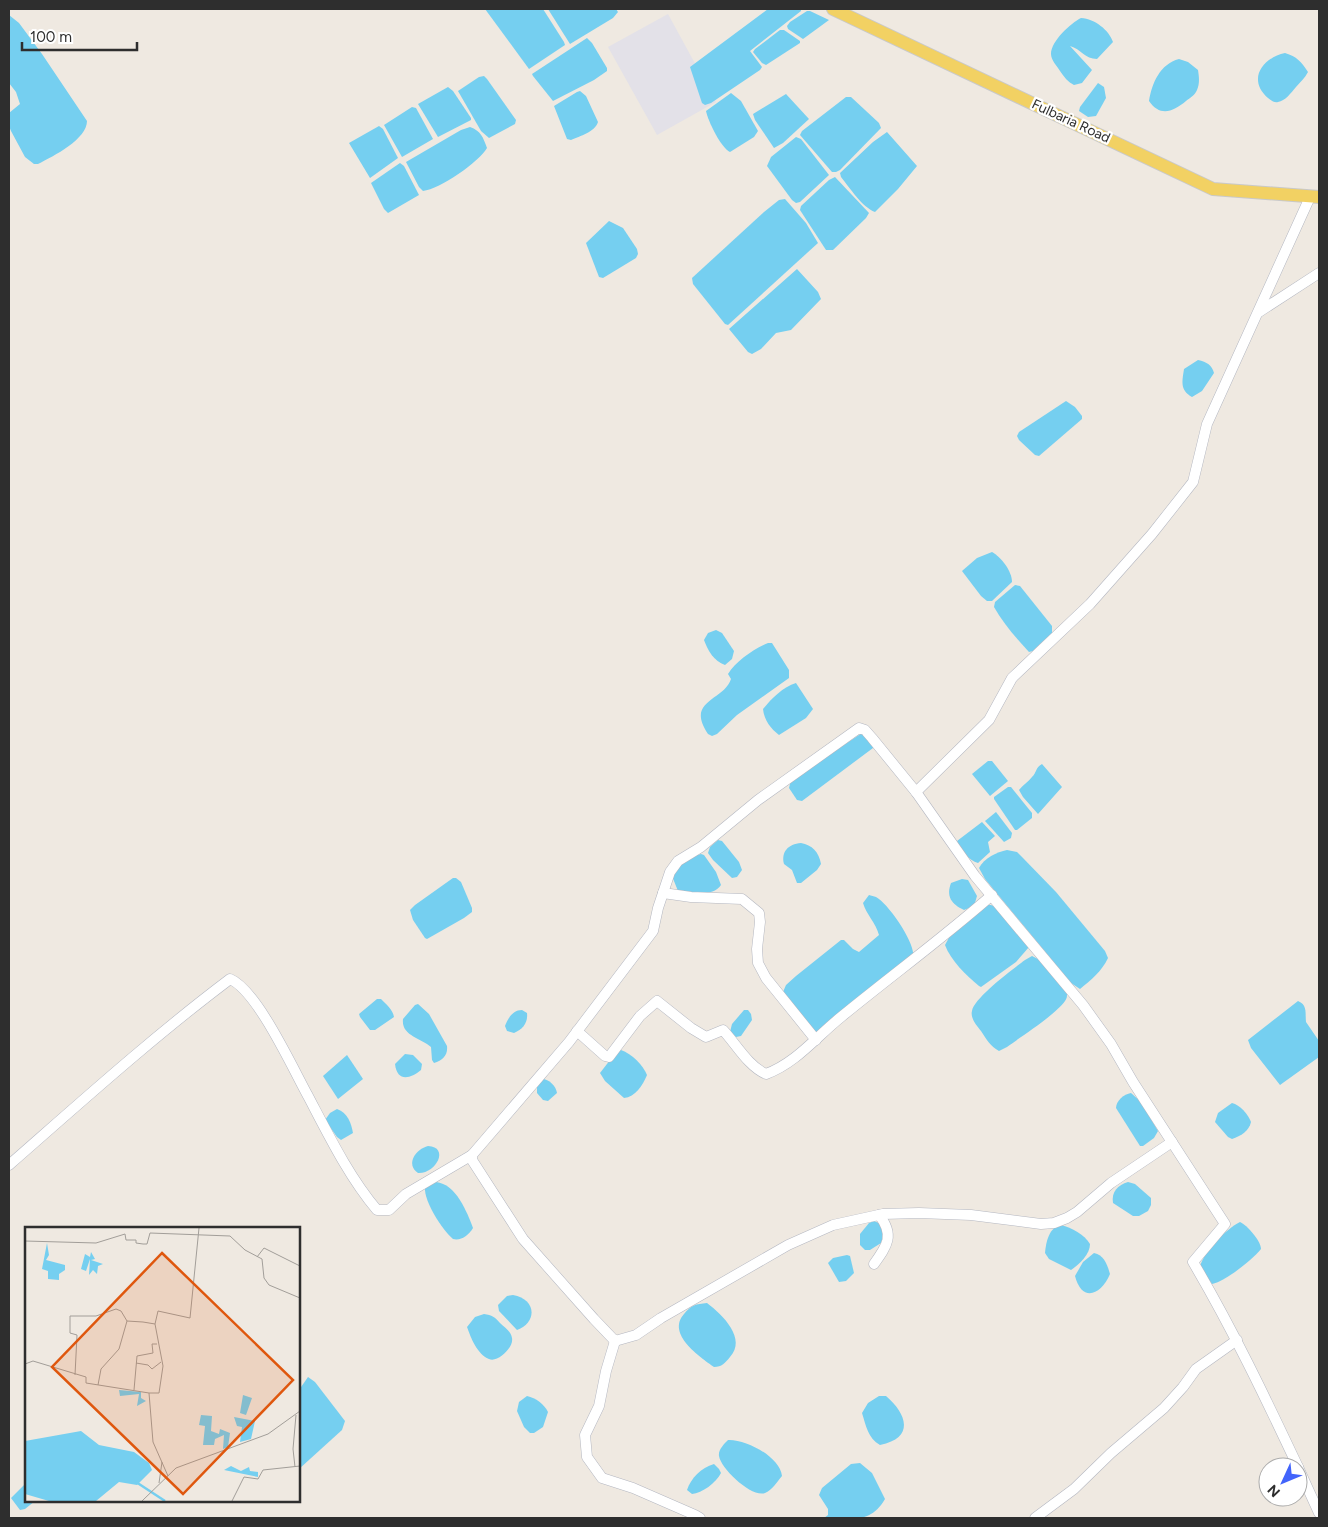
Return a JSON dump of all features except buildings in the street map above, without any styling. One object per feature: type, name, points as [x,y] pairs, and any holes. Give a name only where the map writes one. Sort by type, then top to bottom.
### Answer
[{"type":"main road","name":"Fulbaria Road","points":[[833,9],[1213,189],[1315,197]]},
{"type":"street","points":[[916,792],[989,720],[1012,678],[1090,604],[1152,534],[1193,482],[1207,424],[1258,313],[1315,197]]},
{"type":"street","points":[[1258,313],[1319,273]]},
{"type":"street","points":[[9,1165],[142,1051],[230,980],[237,982],[248,993],[272,1030],[331,1138],[366,1197],[377,1210],[388,1210],[406,1194],[472,1155],[578,1031],[653,931],[670,872],[678,861],[701,847],[758,800],[859,728],[865,730],[916,792],[976,876],[1082,1005],[1111,1044],[1225,1224],[1193,1262],[1236,1340],[1293,1457]]},
{"type":"street","points":[[663,893],[691,897],[742,899],[759,913],[760,922],[756,950],[758,962],[766,978],[816,1040]]},
{"type":"street","points":[[578,1031],[605,1056],[609,1057],[632,1030],[640,1016],[657,1001],[691,1028],[706,1037],[723,1030],[752,1064],[759,1071],[766,1074],[775,1071],[792,1060],[840,1018],[944,937],[992,895]]},
{"type":"street","points":[[615,1341],[636,1335],[661,1318],[788,1245],[833,1225],[879,1215],[946,1213],[1040,1224],[1067,1218],[1077,1212],[1111,1183],[1172,1142]]},
{"type":"street","points":[[472,1155],[472,1160],[523,1239],[615,1341]]},
{"type":"street","points":[[874,1264],[883,1252],[888,1240],[887,1227],[879,1215]]},
{"type":"street","points":[[1035,1518],[1074,1489],[1111,1453],[1164,1408],[1196,1369],[1236,1340]]},
{"type":"street","points":[[615,1341],[606,1371],[599,1406],[585,1435],[587,1457],[602,1478],[633,1488],[695,1514],[700,1518]]},
{"type":"street","points":[[1308,1489],[1319,1513]]},
{"type":"shaded area","points":[[668,14],[716,102],[657,135],[608,47]]},
{"type":"water","points":[[485,9],[543,9],[565,45],[529,69]]},
{"type":"water","points":[[548,9],[616,9],[618,12],[613,18],[570,44]]},
{"type":"water","points":[[768,9],[801,9],[801,11],[750,51],[762,67],[760,70],[711,103],[705,105],[702,103],[690,67]]},
{"type":"water","points":[[807,11],[829,20],[803,39],[788,29],[787,26]]},
{"type":"water","points":[[9,15],[19,23],[42,54],[87,121],[86,128],[76,140],[61,152],[38,164],[34,164],[25,157],[9,126],[9,113],[20,104],[16,92],[9,83]]},
{"type":"water","points":[[1081,18],[1091,20],[1101,26],[1113,42],[1097,59],[1093,59],[1070,46],[1092,70],[1082,83],[1074,85],[1063,75],[1053,61],[1051,54],[1058,38],[1067,28]]},
{"type":"water","points":[[780,30],[784,30],[800,41],[800,43],[766,65],[753,52]]},
{"type":"water","points":[[587,38],[592,43],[607,71],[594,80],[553,101],[532,74]]},
{"type":"water","points":[[1285,53],[1298,60],[1308,72],[1288,96],[1281,101],[1275,102],[1262,91],[1258,77],[1264,65]]},
{"type":"water","points":[[1179,59],[1188,62],[1198,70],[1199,82],[1197,90],[1176,108],[1162,111],[1153,106],[1149,101],[1152,88],[1162,70]]},
{"type":"water","points":[[484,76],[516,120],[515,124],[489,138],[481,131],[458,91],[479,77]]},
{"type":"water","points":[[1098,83],[1104,87],[1106,98],[1096,116],[1088,117],[1079,111],[1080,107]]},
{"type":"water","points":[[448,87],[453,91],[471,120],[438,137],[418,104]]},
{"type":"water","points":[[580,91],[586,96],[598,122],[591,131],[571,140],[567,139],[554,106]]},
{"type":"water","points":[[731,93],[741,101],[758,131],[754,137],[730,152],[726,150],[719,140],[706,111]]},
{"type":"water","points":[[786,94],[809,119],[783,143],[774,148],[753,114]]},
{"type":"water","points":[[846,97],[851,97],[879,123],[881,128],[840,170],[832,172],[800,135],[802,131]]},
{"type":"water","points":[[412,107],[416,108],[433,139],[402,157],[384,125]]},
{"type":"water","points":[[379,126],[383,129],[398,158],[370,178],[349,143]]},
{"type":"water","points":[[470,127],[477,130],[484,141],[487,148],[483,154],[449,180],[423,191],[406,162],[461,130]]},
{"type":"water","points":[[887,132],[917,166],[875,212],[870,210],[856,197],[840,173],[873,142]]},
{"type":"water","points":[[796,137],[801,139],[829,175],[800,202],[796,203],[767,166],[771,157]]},
{"type":"water","points":[[400,163],[404,166],[419,195],[388,213],[384,209],[371,183]]},
{"type":"water","points":[[835,177],[869,213],[833,250],[826,250],[800,210],[801,206],[829,180]]},
{"type":"water","points":[[785,199],[806,223],[818,243],[728,325],[725,324],[693,284],[692,278],[764,212],[779,200]]},
{"type":"water","points":[[609,221],[623,228],[637,249],[638,254],[636,258],[603,278],[599,277],[586,243]]},
{"type":"water","points":[[797,269],[818,292],[821,299],[791,330],[776,333],[761,349],[752,354],[748,352],[729,329]]},
{"type":"water","points":[[1198,360],[1209,364],[1214,373],[1202,391],[1192,397],[1185,392],[1182,382],[1184,369]]},
{"type":"water","points":[[1066,401],[1075,407],[1082,416],[1082,419],[1039,456],[1035,455],[1019,440],[1017,436],[1019,432]]},
{"type":"water","points":[[992,552],[1005,565],[1010,573],[1012,582],[992,601],[987,601],[962,571],[977,558]]},
{"type":"water","points":[[1015,585],[1020,586],[1052,626],[1052,633],[1033,651],[1029,652],[1001,619],[994,607],[995,602]]},
{"type":"water","points":[[716,630],[722,633],[734,651],[732,659],[725,665],[712,655],[704,640],[708,633]]},
{"type":"water","points":[[768,643],[772,643],[789,670],[789,678],[737,715],[717,734],[712,736],[708,734],[702,723],[701,714],[703,707],[727,686],[731,679],[728,674],[740,660]]},
{"type":"water","points":[[796,683],[813,709],[806,718],[779,735],[768,724],[763,709],[778,693]]},
{"type":"water","points":[[862,733],[873,745],[873,748],[802,801],[797,800],[789,788],[791,780]]},
{"type":"water","points":[[988,761],[992,761],[1008,781],[990,796],[972,774]]},
{"type":"water","points":[[1042,764],[1062,787],[1038,814],[1019,790]]},
{"type":"water","points":[[1008,787],[1011,787],[1032,813],[1032,818],[1017,830],[1015,830],[994,799],[994,797]]},
{"type":"water","points":[[996,812],[1012,833],[1011,838],[1004,842],[985,821]]},
{"type":"water","points":[[982,822],[995,836],[988,842],[990,852],[978,863],[971,860],[965,854],[957,841]]},
{"type":"water","points":[[718,840],[722,841],[739,862],[742,870],[737,877],[732,878],[708,853],[710,847]]},
{"type":"water","points":[[801,843],[808,845],[814,850],[819,856],[821,864],[817,870],[801,883],[797,883],[792,870],[784,864],[783,860],[786,849]]},
{"type":"water","points":[[1007,850],[1017,852],[1056,892],[1105,951],[1108,958],[1106,963],[1080,989],[1071,983],[985,879],[979,868],[991,856]]},
{"type":"water","points":[[701,854],[704,855],[716,872],[721,885],[712,892],[707,893],[678,891],[672,876],[684,862]]},
{"type":"water","points":[[453,878],[461,882],[472,912],[427,939],[413,920],[410,910]]},
{"type":"water","points":[[962,879],[968,880],[977,896],[974,906],[964,910],[956,905],[949,896],[951,883]]},
{"type":"water","points":[[869,895],[881,901],[894,915],[906,934],[913,950],[913,956],[819,1033],[813,1034],[783,992],[786,985],[796,976],[841,940],[844,940],[859,952],[879,935],[863,903]]},
{"type":"water","points":[[987,905],[998,908],[1029,947],[1016,962],[981,987],[959,967],[945,945],[951,934]]},
{"type":"water","points":[[1032,956],[1038,959],[1067,993],[1067,998],[1046,1019],[999,1051],[993,1047],[976,1024],[972,1016],[974,1005],[995,984]]},
{"type":"water","points":[[377,999],[381,999],[387,1005],[394,1017],[375,1030],[370,1030],[359,1014]]},
{"type":"water","points":[[1298,1001],[1305,1007],[1306,1022],[1319,1041],[1319,1057],[1280,1085],[1251,1048],[1248,1040]]},
{"type":"water","points":[[418,1004],[429,1014],[447,1046],[447,1052],[444,1057],[434,1063],[431,1047],[408,1033],[403,1025],[403,1019]]},
{"type":"water","points":[[522,1010],[527,1013],[527,1020],[524,1025],[514,1033],[507,1031],[505,1026],[509,1017],[516,1011]]},
{"type":"water","points":[[744,1010],[748,1010],[752,1020],[741,1036],[736,1037],[730,1032],[732,1024]]},
{"type":"water","points":[[621,1050],[637,1060],[647,1075],[638,1090],[624,1098],[605,1081],[600,1073],[617,1051]]},
{"type":"water","points":[[405,1054],[413,1055],[422,1064],[421,1070],[408,1077],[398,1074],[395,1064]]},
{"type":"water","points":[[347,1055],[363,1079],[338,1099],[323,1076]]},
{"type":"water","points":[[542,1079],[554,1085],[557,1093],[548,1101],[543,1100],[537,1093],[537,1086]]},
{"type":"water","points":[[1131,1093],[1141,1102],[1158,1131],[1154,1138],[1143,1146],[1140,1146],[1116,1108],[1121,1098]]},
{"type":"water","points":[[1232,1103],[1243,1110],[1251,1122],[1244,1133],[1232,1139],[1215,1122],[1218,1113]]},
{"type":"water","points":[[337,1109],[350,1122],[353,1133],[341,1140],[325,1120],[330,1113]]},
{"type":"water","points":[[428,1146],[435,1147],[438,1151],[438,1160],[430,1169],[418,1173],[412,1165],[412,1161],[416,1153]]},
{"type":"water","points":[[436,1182],[443,1184],[455,1193],[468,1214],[473,1228],[462,1238],[453,1239],[449,1235],[439,1222],[427,1200],[425,1188]]},
{"type":"water","points":[[1128,1182],[1135,1184],[1151,1198],[1151,1205],[1148,1211],[1139,1216],[1133,1216],[1113,1203],[1113,1196],[1116,1190]]},
{"type":"water","points":[[874,1221],[881,1224],[885,1231],[881,1243],[870,1250],[865,1250],[860,1245],[860,1234],[869,1223]]},
{"type":"water","points":[[1240,1222],[1253,1234],[1259,1242],[1261,1249],[1238,1270],[1212,1284],[1200,1267],[1202,1261],[1216,1242],[1228,1230]]},
{"type":"water","points":[[1061,1225],[1077,1232],[1090,1244],[1090,1248],[1084,1258],[1071,1270],[1049,1259],[1045,1253],[1047,1240],[1051,1232]]},
{"type":"water","points":[[1094,1253],[1103,1258],[1110,1274],[1102,1287],[1092,1293],[1087,1293],[1078,1285],[1075,1276],[1083,1262]]},
{"type":"water","points":[[850,1256],[854,1273],[846,1281],[839,1282],[828,1263],[833,1258]]},
{"type":"water","points":[[507,1296],[521,1297],[526,1301],[532,1311],[528,1322],[517,1330],[499,1311],[498,1305]]},
{"type":"water","points":[[707,1303],[726,1321],[731,1328],[736,1343],[735,1350],[730,1357],[717,1367],[714,1367],[687,1344],[679,1329],[684,1314],[691,1307]]},
{"type":"water","points":[[484,1314],[495,1318],[508,1330],[511,1336],[512,1342],[508,1350],[493,1360],[481,1353],[470,1336],[467,1327],[475,1317]]},
{"type":"water","points":[[308,1377],[315,1382],[345,1421],[342,1430],[300,1468],[300,1389]]},
{"type":"water","points":[[527,1396],[534,1398],[548,1412],[543,1427],[534,1433],[530,1433],[524,1427],[517,1411],[519,1402]]},
{"type":"water","points":[[879,1396],[886,1396],[893,1403],[903,1418],[904,1425],[899,1437],[891,1442],[880,1445],[870,1435],[862,1413],[868,1403]]},
{"type":"water","points":[[728,1440],[735,1440],[761,1450],[775,1462],[782,1476],[770,1490],[765,1493],[753,1491],[745,1487],[725,1468],[721,1462],[719,1452]]},
{"type":"water","points":[[860,1463],[872,1473],[885,1499],[873,1513],[866,1516],[851,1519],[824,1518],[828,1515],[828,1509],[819,1495],[822,1488],[851,1464]]},
{"type":"water","points":[[714,1464],[721,1473],[712,1484],[704,1490],[692,1494],[687,1490],[697,1474]]},
{"type":"water","points":[[25,1484],[25,1502],[34,1502],[25,1509],[20,1510],[11,1498]]}]
